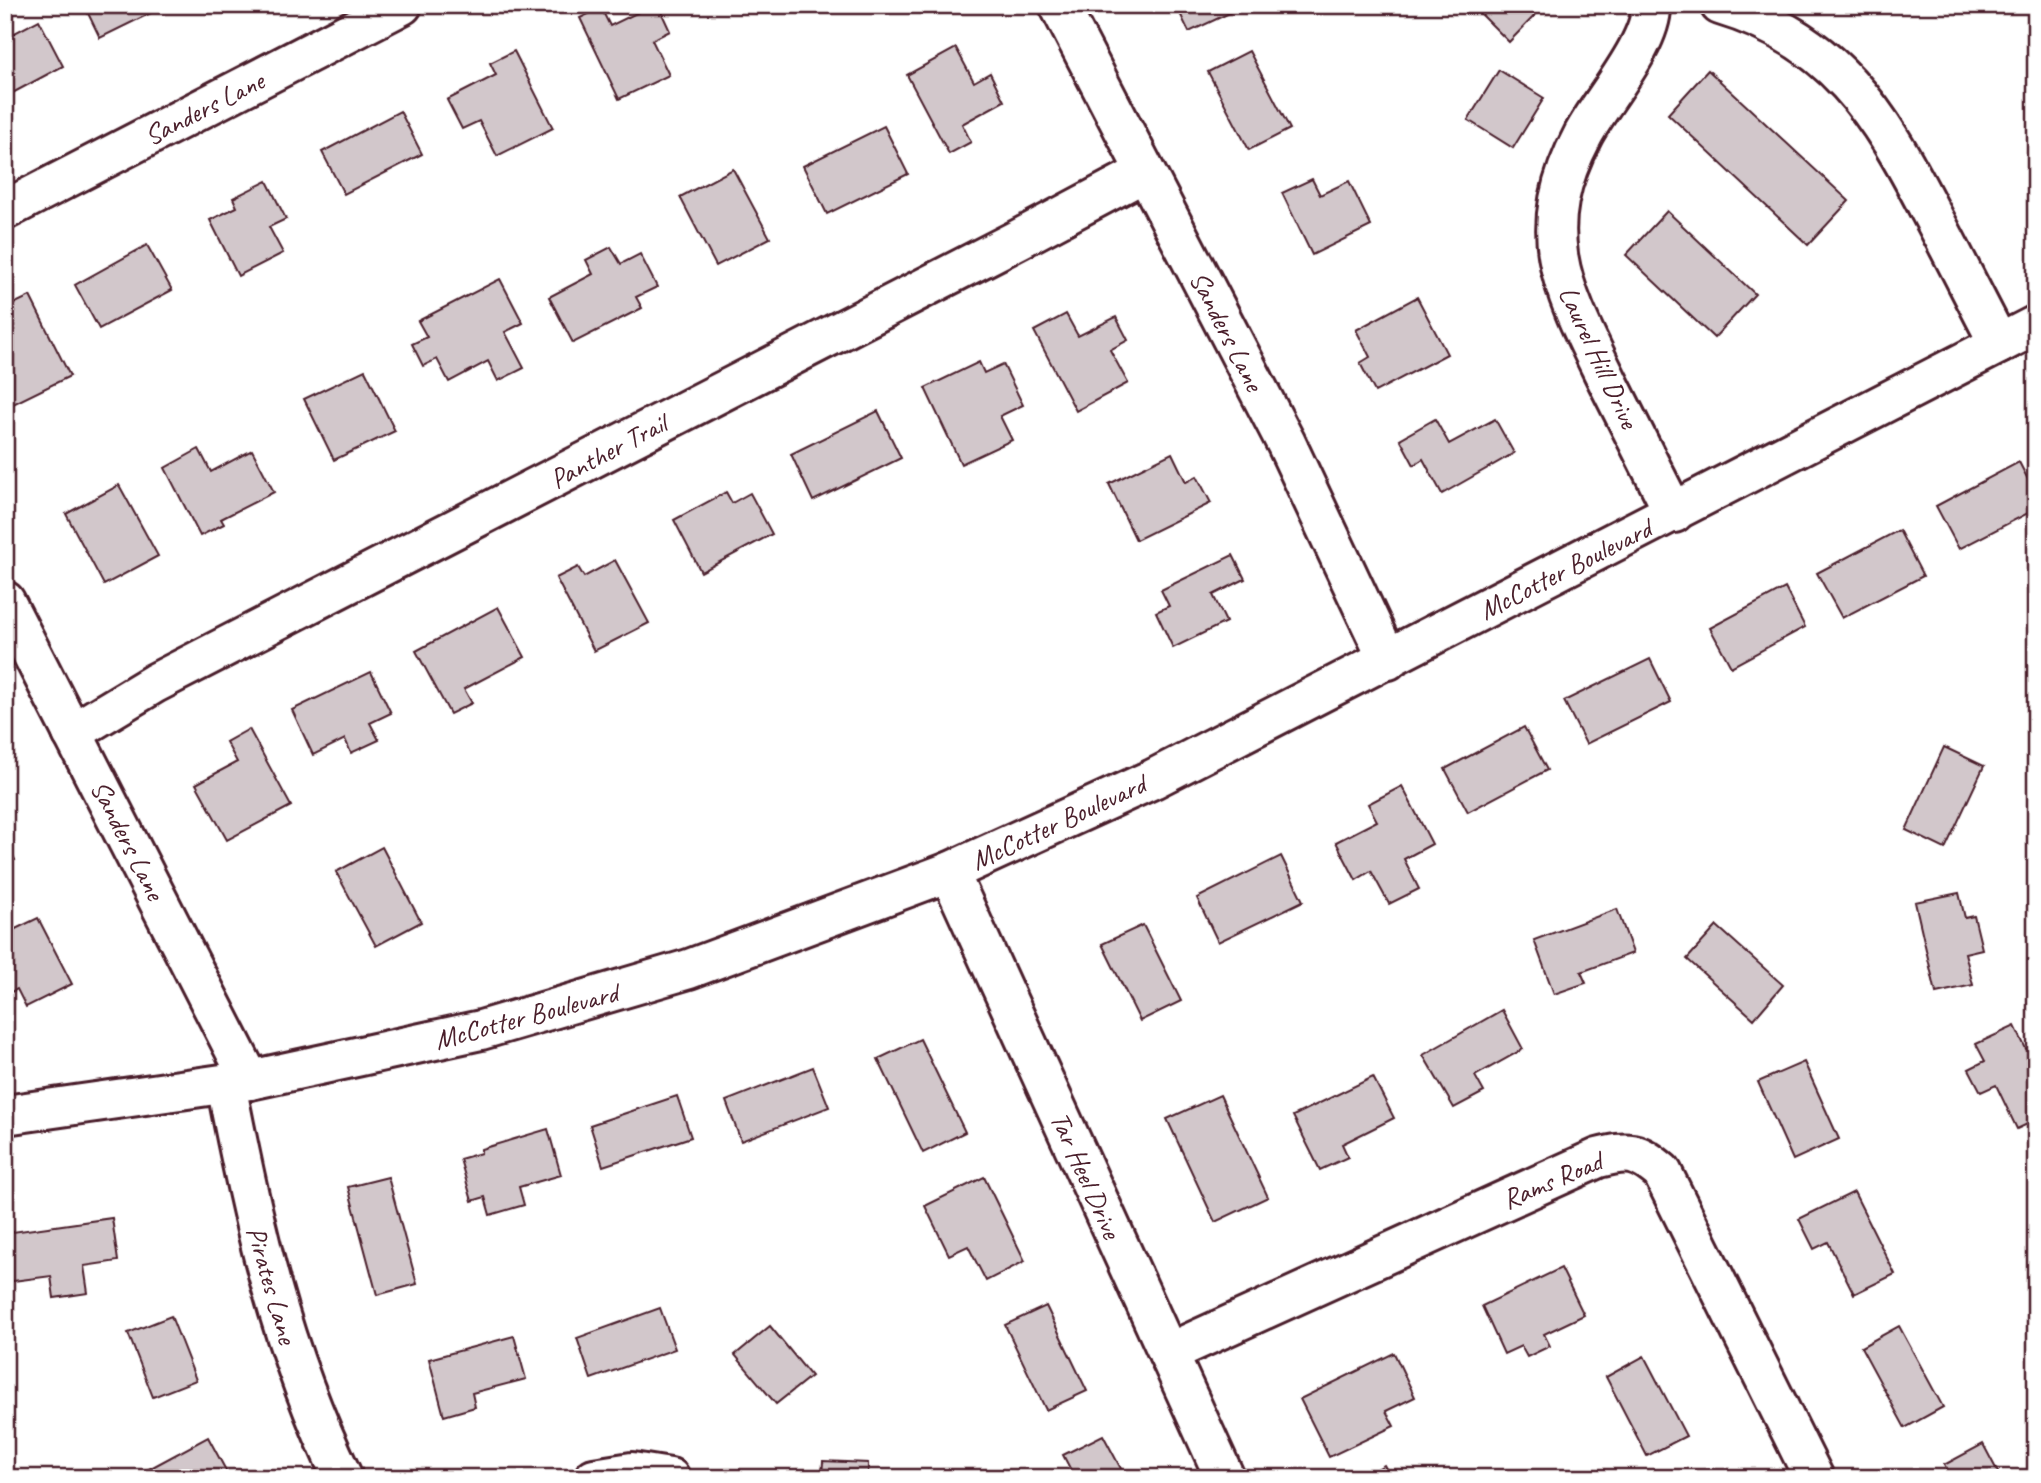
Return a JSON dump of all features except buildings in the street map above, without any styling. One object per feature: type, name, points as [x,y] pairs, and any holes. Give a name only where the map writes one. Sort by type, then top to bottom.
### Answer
[{"type":"street","name":"Sanders Lane","points":[[5,210],[402,5]]},
{"type":"street","name":"Sanders Lane","points":[[1059,5],[1286,443],[1388,660]]},
{"type":"street","name":"Laurel Hill Drive","points":[[1651,5],[1646,32],[1583,135],[1571,161],[1556,217],[1556,246],[1567,299],[1674,513]]},
{"type":"street","points":[[1720,5],[1773,26],[1819,55],[1858,92],[1876,114],[1905,161],[1999,345]]},
{"type":"street","name":"Panther Trail","points":[[72,733],[155,683],[1145,172]]},
{"type":"street","name":"McCotter Boulevard","points":[[5,1115],[238,1082],[417,1045],[602,996],[772,940],[949,872],[1153,779],[2036,325]]},
{"type":"street","name":"Sanders Lane","points":[[5,601],[72,733],[238,1082]]},
{"type":"street","name":"Tar Heel Drive","points":[[949,872],[1225,1478]]},
{"type":"street","name":"Pirates Lane","points":[[238,1082],[267,1280],[292,1358],[343,1478]]},
{"type":"street","name":"Rams Road","points":[[1168,1353],[1598,1158],[1623,1152],[1643,1156],[1661,1172],[1814,1478]]},
{"type":"street","points":[[594,1478],[632,1472],[670,1478]]}]
